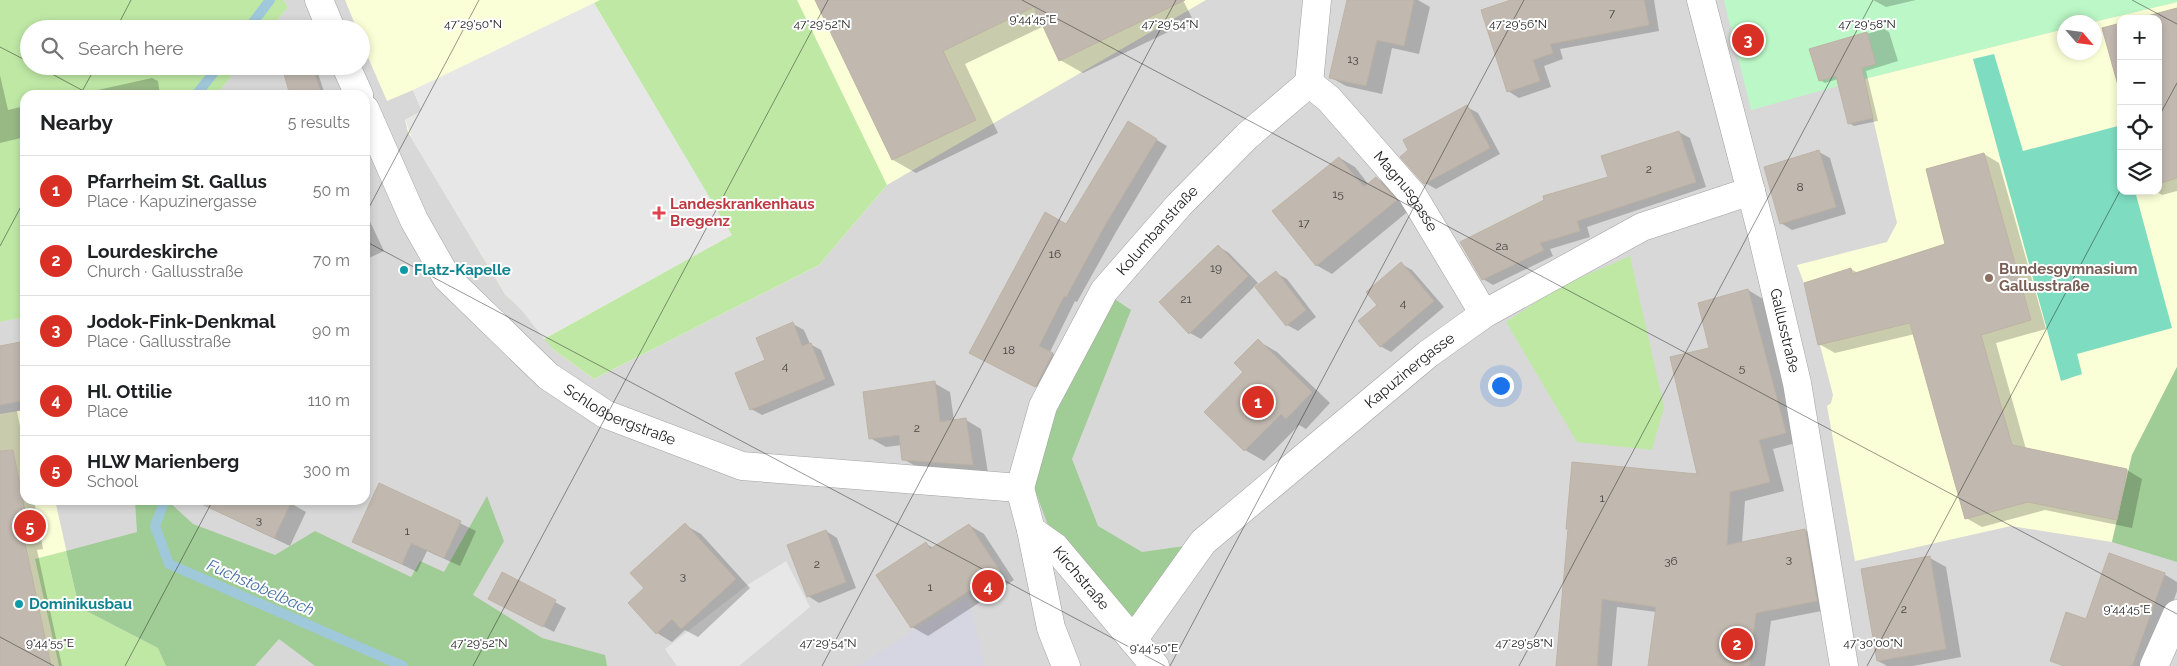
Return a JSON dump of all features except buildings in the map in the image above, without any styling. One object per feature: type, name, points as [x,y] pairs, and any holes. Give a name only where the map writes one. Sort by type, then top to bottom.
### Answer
[{"type":"street","points":[[319,0],[327,20]]},
{"type":"street","points":[[1309,83],[1316,28],[1317,0]]},
{"type":"street","name":"Gallusstraße","points":[[1701,0],[1751,191],[1797,383],[1844,666]]},
{"type":"street","points":[[350,75],[357,90]]},
{"type":"street","name":"Magnusgasse","points":[[1309,83],[1329,99],[1412,194],[1484,314]]},
{"type":"street","name":"Kolumbanstraße","points":[[1020,488],[1043,406],[1104,291],[1193,191],[1247,136],[1309,83]]},
{"type":"street","name":"Schloßbergstraße","points":[[370,119],[414,220],[447,278],[548,376],[605,414],[742,466],[1020,488]]},
{"type":"street","name":"Kapuzinergasse","points":[[1133,640],[1203,542],[1387,386],[1428,354],[1484,314],[1642,227],[1751,191]]},
{"type":"street","points":[[1020,488],[1031,530],[1051,628],[1066,666]]},
{"type":"street","name":"Kirchstraße","points":[[1031,530],[1055,547],[1155,666]]},
{"type":"street","points":[[2154,666],[2177,614]]},
{"type":"shaded area","points":[[283,0],[2177,0],[2177,666],[0,666],[0,322],[20,318],[20,505],[370,505],[370,90],[220,90],[233,75],[370,75],[370,20],[277,20],[288,7]]},
{"type":"shaded area","name":"Landeskrankenhaus Bregenz","points":[[345,0],[1206,0],[887,185],[819,265],[594,379],[554,350],[521,309],[505,294],[408,132],[405,120],[422,111],[413,90],[387,101],[370,62],[370,20],[353,20]]},
{"type":"shaded area","points":[[1724,0],[2177,0],[2177,2],[2102,20],[2102,15],[2057,15],[2057,31],[1864,79],[1751,110]]},
{"type":"shaded area","name":"Bundesgymnasium Gallusstraße","points":[[2177,2],[2177,367],[2132,455],[2112,542],[2011,526],[1855,561],[1827,406],[1831,403],[1833,395],[1804,283],[1797,265],[1887,242],[1897,223],[1864,79],[2057,31],[2057,60],[2102,60],[2102,20],[2117,16],[2117,195],[2162,195],[2162,15],[2122,15]]},
{"type":"shaded area","points":[[594,3],[732,235],[544,339],[521,309],[505,294],[413,141],[405,120],[422,111],[413,90]]},
{"type":"shaded area","points":[[1110,296],[1131,310],[1072,459],[1098,526],[1142,552],[1185,546],[1150,609],[1129,621],[1049,528],[1033,485],[1050,408]]},
{"type":"shaded area","points":[[2177,367],[2177,562],[2112,542],[2132,455]]},
{"type":"shaded area","points":[[20,411],[20,505],[56,505],[79,607],[166,666],[0,666],[0,414]]},
{"type":"shaded area","points":[[487,496],[504,541],[473,595],[542,638],[605,655],[607,666],[315,666],[279,639],[255,666],[166,666],[158,648],[79,607],[66,551],[137,532],[135,505],[172,505],[193,524],[275,555],[315,531],[411,577],[420,561],[444,572]]},
{"type":"shaded area","points":[[786,561],[810,607],[739,666],[677,666],[665,649],[749,584]]},
{"type":"shaded area","points":[[968,598],[985,666],[858,666],[913,631]]},
{"type":"green space","points":[[0,0],[283,0],[288,7],[277,20],[20,20],[20,75],[233,75],[220,90],[20,90],[20,318],[0,322]]},
{"type":"green space","points":[[600,0],[797,0],[887,185],[819,265],[594,379],[554,350],[544,339],[731,235],[594,3]]},
{"type":"green space","points":[[1994,54],[2023,151],[2117,126],[2117,195],[2136,195],[2172,328],[2077,354],[2082,374],[2061,381],[1973,59]]},
{"type":"green space","points":[[1630,256],[1664,407],[1652,450],[1577,442],[1506,322],[1559,287]]},
{"type":"green space","points":[[66,551],[79,607],[158,648],[166,666],[59,666],[35,559]]},
{"type":"waterway","name":"Fuchstobelbach","points":[[255,20],[270,0]]},
{"type":"waterway","name":"Fuchstobelbach","points":[[200,90],[212,75]]},
{"type":"waterway","name":"Fuchstobelbach","points":[[163,505],[155,526],[169,564],[403,666]]},
{"type":"place","name":"Jodok-Fink-Denkmal","points":[[1748,40]]},
{"type":"place","name":"Landeskrankenhaus Bregenz","points":[[659,213]]},
{"type":"place","name":"Flatz-Kapelle","points":[[404,270]]},
{"type":"place","name":"Bundesgymnasium Gallusstraße","points":[[1989,278]]},
{"type":"place","name":"Pfarrheim St. Gallus","points":[[1258,402]]},
{"type":"place","name":"HLW Marienberg","points":[[30,526]]},
{"type":"place","name":"Hl. Ottilie","points":[[988,586]]},
{"type":"place","name":"Dominikusbau","points":[[19,604]]},
{"type":"place","name":"Lourdeskirche","points":[[1737,644]]}]
